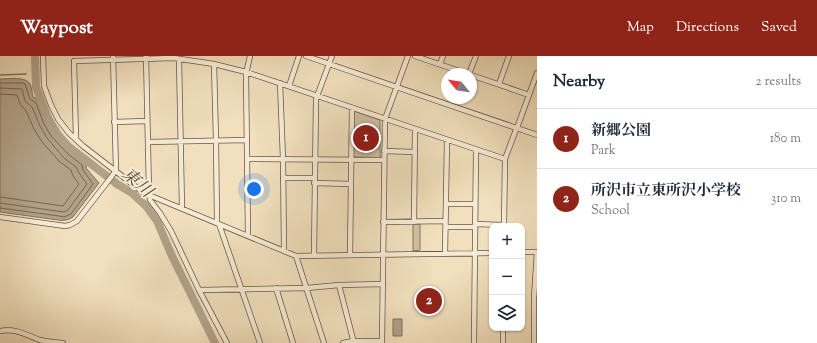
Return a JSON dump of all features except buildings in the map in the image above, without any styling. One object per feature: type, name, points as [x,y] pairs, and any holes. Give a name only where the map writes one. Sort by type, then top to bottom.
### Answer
[{"type":"street","points":[[43,56],[44,86],[51,105],[58,119],[66,130],[92,153],[144,193],[296,256],[489,253]]},
{"type":"street","points":[[248,236],[246,72],[250,56]]},
{"type":"street","points":[[289,86],[299,56]]},
{"type":"street","points":[[306,56],[537,135]]},
{"type":"street","points":[[314,256],[316,99],[332,56]]},
{"type":"street","points":[[343,343],[382,342],[385,119],[408,56]]},
{"type":"street","points":[[415,56],[452,68]]},
{"type":"street","points":[[440,64],[443,56]]},
{"type":"street","points":[[471,68],[476,56]]},
{"type":"street","points":[[498,84],[509,56]]},
{"type":"street","points":[[76,139],[74,61],[146,57],[179,59],[214,64],[246,72],[505,159]]},
{"type":"street","points":[[146,57],[150,200],[163,217],[171,231],[199,290],[227,343]]},
{"type":"street","points":[[0,217],[65,226],[70,225],[77,221],[112,176],[116,170],[113,58]]},
{"type":"street","points":[[179,59],[182,208]]},
{"type":"street","points":[[214,64],[218,224],[260,343]]},
{"type":"street","points":[[504,223],[505,159],[537,73]]},
{"type":"street","points":[[477,77],[529,95]]},
{"type":"street","points":[[280,84],[283,159],[284,251]]},
{"type":"street","points":[[350,255],[352,108]]},
{"type":"street","points":[[114,122],[147,122]]},
{"type":"street","points":[[414,222],[415,130]]},
{"type":"street","points":[[148,142],[247,140]]},
{"type":"street","points":[[445,254],[447,140]]},
{"type":"street","points":[[474,343],[476,150]]},
{"type":"street","points":[[384,151],[415,152]]},
{"type":"street","points":[[248,159],[384,160]]},
{"type":"street","points":[[283,178],[351,184]]},
{"type":"street","points":[[446,204],[475,204]]},
{"type":"street","points":[[383,222],[489,226]]},
{"type":"street","points":[[525,252],[537,252],[534,298],[534,343]]},
{"type":"street","points":[[296,256],[324,343]]},
{"type":"street","points":[[199,290],[241,288],[307,288],[339,285],[383,284]]},
{"type":"street","points":[[339,285],[353,342]]},
{"type":"street","points":[[276,288],[293,343]]},
{"type":"street","points":[[0,331],[9,330],[41,340],[63,343]]},
{"type":"street","points":[[503,331],[503,343]]},
{"type":"shaded area","points":[[354,111],[380,120],[380,158],[353,157]]},
{"type":"shaded area","points":[[413,224],[420,224],[420,250],[413,251]]},
{"type":"water","points":[[16,78],[28,81],[31,86],[33,97],[35,98],[38,96],[46,118],[56,134],[69,149],[87,164],[86,168],[99,183],[73,217],[66,220],[60,220],[0,212],[0,79]]},
{"type":"water","points":[[393,319],[402,319],[402,336],[393,336]]},
{"type":"waterway","name":"東川","points":[[35,56],[36,87],[48,118],[58,135],[69,147],[117,184],[132,193],[146,206],[157,221],[172,256],[215,343]]},
{"type":"waterway","points":[[0,75],[26,74]]},
{"type":"place","name":"新郷公園","points":[[366,138]]},
{"type":"place","name":"所沢市立東所沢小学校","points":[[429,301]]}]
